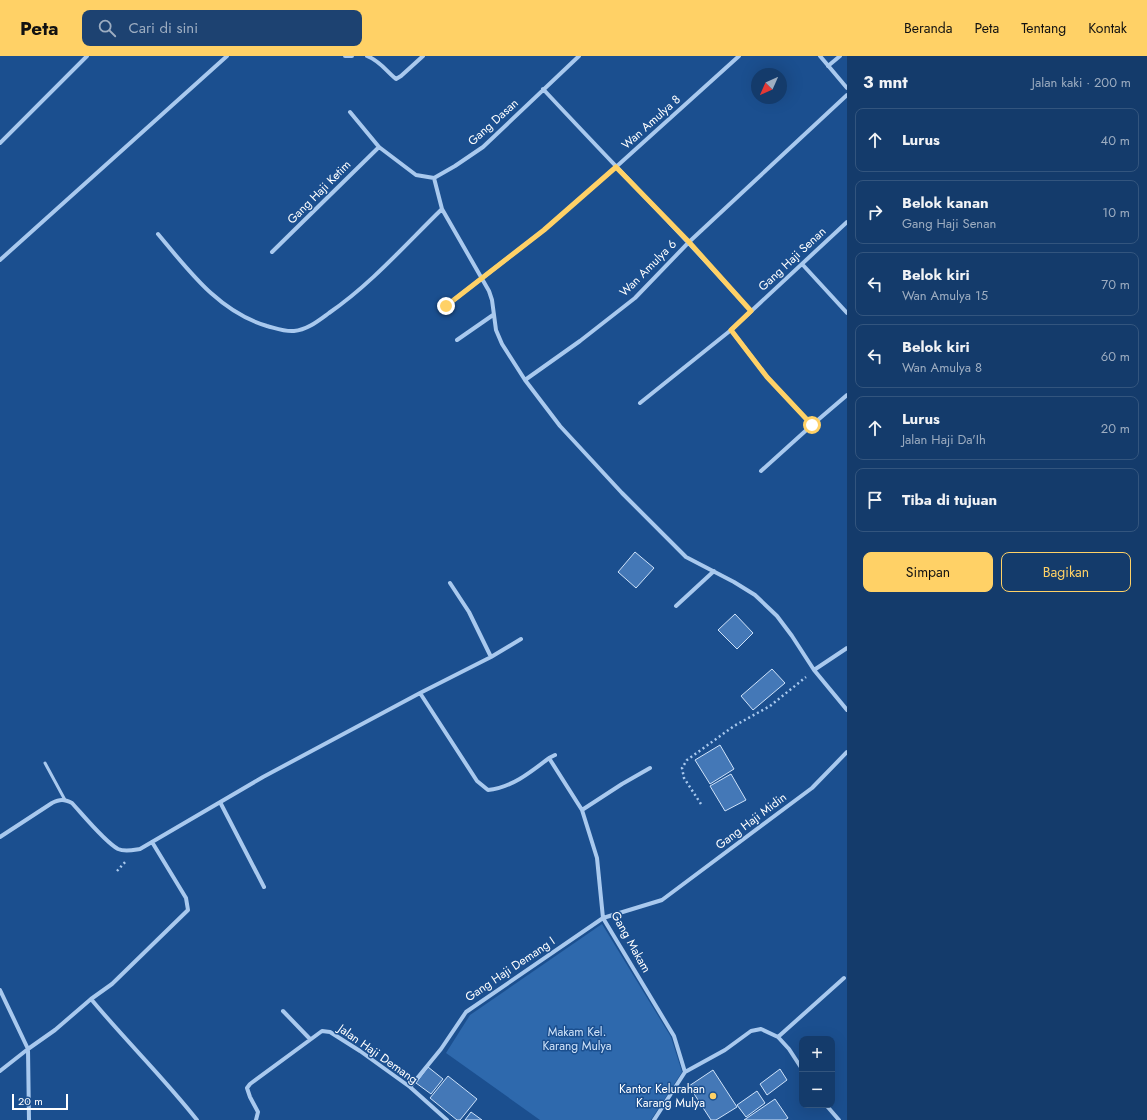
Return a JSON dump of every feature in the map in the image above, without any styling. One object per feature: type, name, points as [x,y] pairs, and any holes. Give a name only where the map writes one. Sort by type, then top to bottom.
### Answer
[{"type":"street","points":[[0,143],[87,56]]},
{"type":"street","points":[[0,260],[227,56]]},
{"type":"street","points":[[345,56],[352,56]]},
{"type":"street","points":[[367,56],[376,59],[396,79],[423,56]]},
{"type":"street","name":"Gang Dasan","points":[[434,178],[483,147],[579,56]]},
{"type":"street","name":"Wan Amulya 8","points":[[446,306],[544,230],[739,56]]},
{"type":"street","points":[[820,56],[847,88]]},
{"type":"street","points":[[828,66],[840,56]]},
{"type":"street","points":[[543,89],[689,242],[751,311]]},
{"type":"street","name":"Wan Amulya 6","points":[[525,380],[580,341],[635,298],[689,242],[847,95]]},
{"type":"street","points":[[350,112],[379,146],[416,175],[434,178],[442,209],[482,278],[492,300],[496,330],[502,344],[525,380],[560,426],[622,493],[686,557],[714,571],[755,595],[777,616],[814,670],[847,710]]},
{"type":"street","name":"Gang Haji Ketim","points":[[272,252],[379,146]]},
{"type":"street","points":[[158,234],[189,271],[223,304],[251,321],[280,330],[294,331],[310,326],[361,289],[442,209]]},
{"type":"street","name":"Gang Haji Senan","points":[[640,404],[731,330],[847,222]]},
{"type":"street","points":[[802,264],[847,313]]},
{"type":"street","points":[[457,340],[493,315]]},
{"type":"street","points":[[731,330],[767,377],[812,425]]},
{"type":"street","points":[[761,471],[847,395]]},
{"type":"street","points":[[676,606],[714,571]]},
{"type":"street","points":[[450,583],[469,612],[491,657]]},
{"type":"street","points":[[0,837],[52,802],[65,800],[72,803],[110,842],[119,849],[127,851],[140,849],[263,777],[491,657],[521,639]]},
{"type":"street","points":[[814,670],[847,648]]},
{"type":"street","points":[[420,694],[477,781],[488,790],[495,789],[522,778],[555,755]]},
{"type":"street","name":"Gang Haji Midin","points":[[603,918],[662,900],[812,788],[847,752]]},
{"type":"street","name":"Gang Makam","points":[[549,758],[582,810],[598,858],[603,918],[674,1036],[685,1072]]},
{"type":"street","points":[[582,810],[650,768]]},
{"type":"street","points":[[220,802],[264,887]]},
{"type":"street","points":[[0,1071],[55,1030],[91,999],[112,984],[188,910],[186,898],[152,842]]},
{"type":"street","name":"Gang Haji Demang I","points":[[410,1087],[441,1049],[466,1012],[603,918]]},
{"type":"street","points":[[778,1037],[844,978]]},
{"type":"street","points":[[0,990],[28,1049],[29,1120]]},
{"type":"street","points":[[91,999],[175,1092],[197,1120]]},
{"type":"street","points":[[283,1011],[310,1039]]},
{"type":"street","points":[[654,1120],[685,1072],[725,1050],[751,1031],[761,1030],[778,1037],[789,1049],[799,1064]]},
{"type":"street","name":"Jalan Haji Demang","points":[[256,1120],[258,1112],[247,1088],[250,1084],[322,1031],[330,1032],[410,1087],[447,1120]]},
{"type":"street","points":[[829,1108],[839,1120]]},
{"type":"lane","points":[[45,763],[65,800]]},
{"type":"path","points":[[701,804],[684,778],[682,768],[687,760],[734,726],[770,706],[814,670]]},
{"type":"green space","name":"Makam Kel. Karang Mulya","points":[[602,924],[671,1037],[682,1072],[651,1120],[540,1120],[446,1053],[470,1015]]},
{"type":"building","points":[[635,552],[654,568],[636,588],[618,572]]},
{"type":"building","points":[[735,614],[753,633],[737,649],[718,630]]},
{"type":"building","points":[[772,669],[785,683],[753,710],[741,696]]},
{"type":"building","points":[[720,745],[734,769],[710,784],[695,760]]},
{"type":"building","points":[[731,774],[746,800],[725,811],[710,786]]},
{"type":"building","points":[[428,1067],[443,1079],[431,1094],[416,1083]]},
{"type":"building","points":[[780,1069],[787,1080],[767,1095],[760,1084]]},
{"type":"building","name":"Kantor Kelurahan Karang Mulya","points":[[713,1070],[737,1107],[716,1120],[711,1120],[689,1086]]},
{"type":"building","points":[[448,1076],[477,1099],[460,1120],[457,1120],[430,1098]]},
{"type":"building","points":[[757,1091],[765,1103],[746,1117],[737,1105]]},
{"type":"building","points":[[775,1099],[788,1118],[785,1120],[744,1120]]},
{"type":"building","points":[[471,1112],[482,1120],[465,1120]]},
{"type":"place","name":"Kantor Kelurahan Karang Mulya","points":[[713,1096]]},
{"type":"route","points":[[446,306],[544,230],[616,167],[689,242],[751,311],[731,330],[767,377],[812,425]]}]
